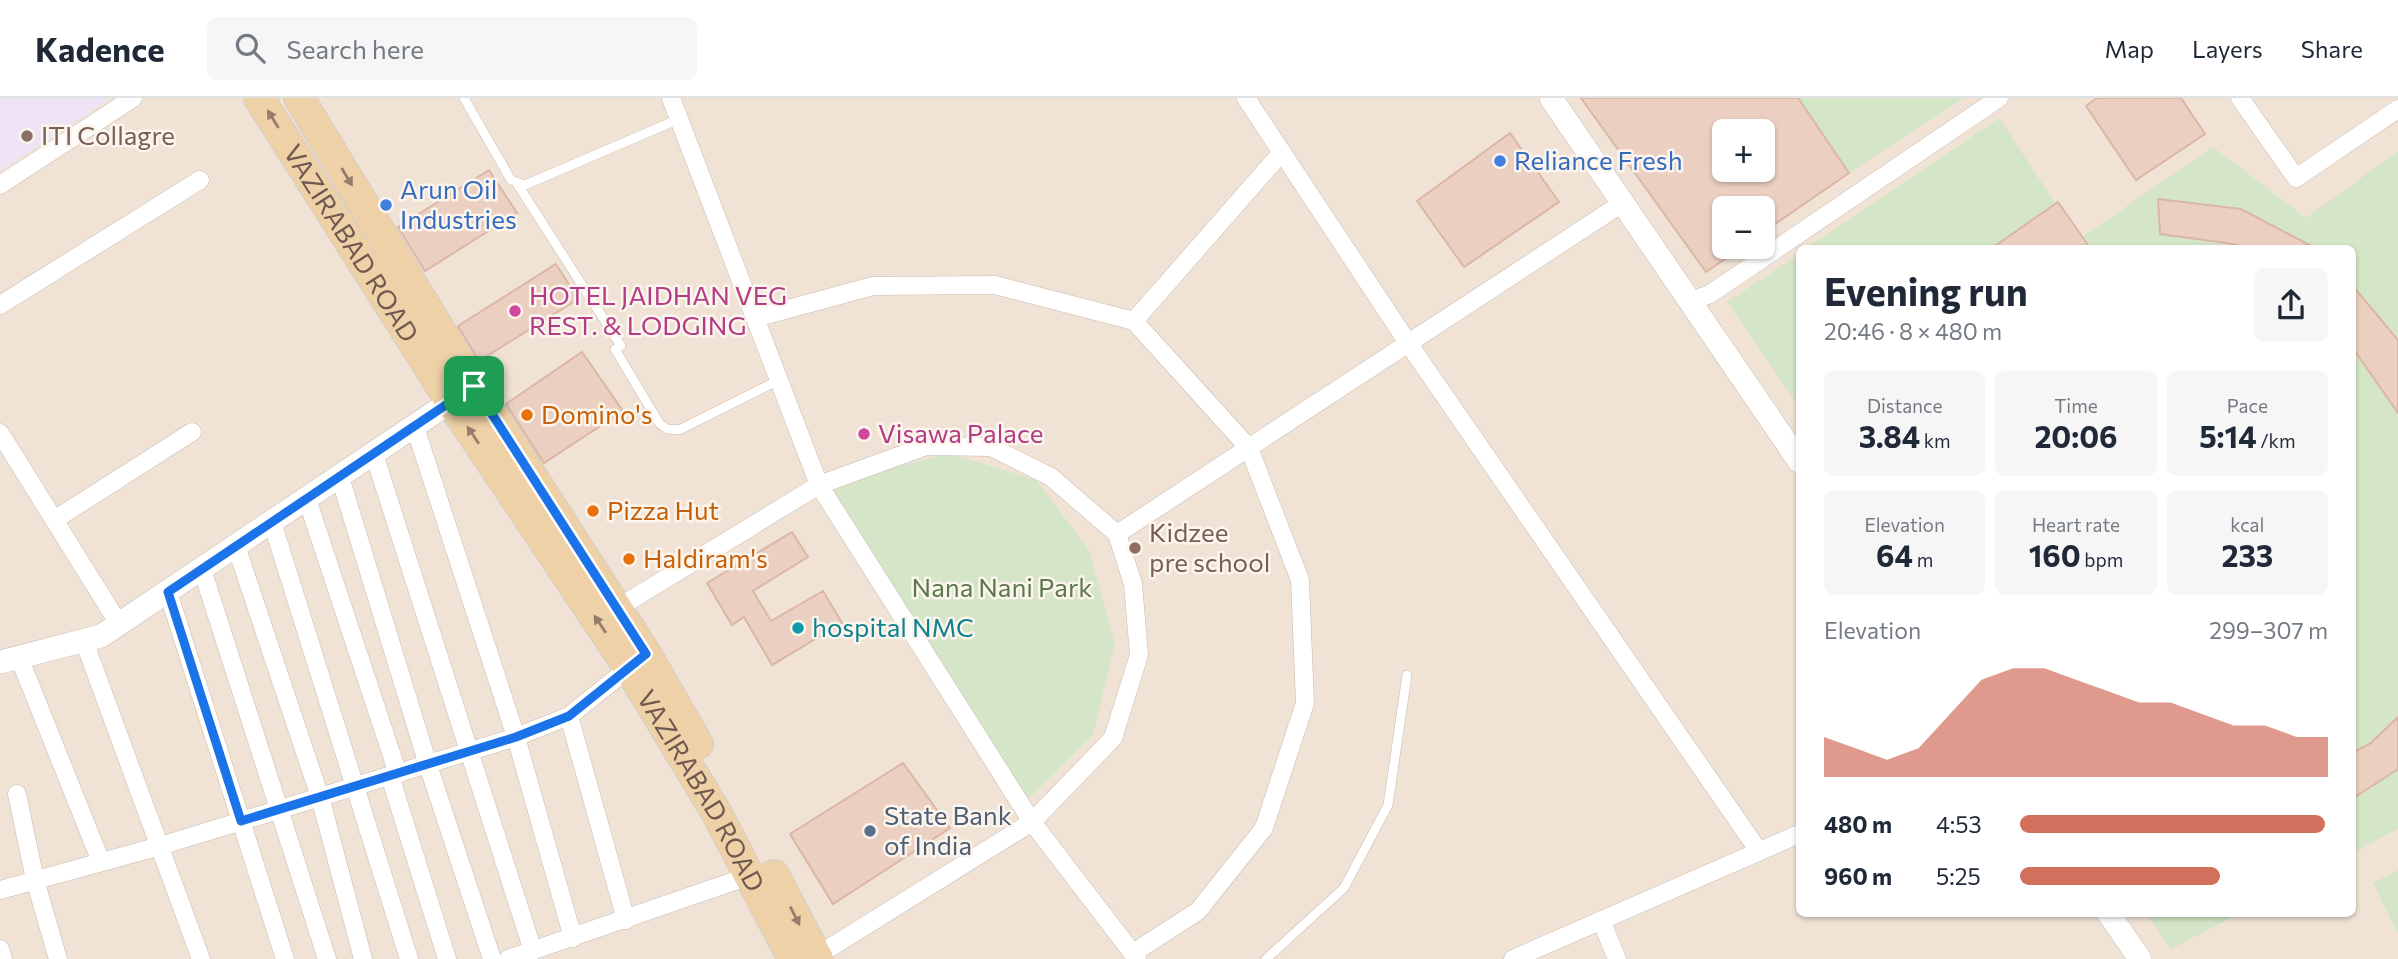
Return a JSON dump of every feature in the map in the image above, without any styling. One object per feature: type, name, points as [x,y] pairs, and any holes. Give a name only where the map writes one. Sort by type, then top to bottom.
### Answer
[{"type":"main road","name":"VAZIRABAD ROAD","points":[[259,98],[463,394],[616,609],[638,661],[752,875],[810,958]]},
{"type":"main road","name":"VAZIRABAD ROAD","points":[[299,98],[463,394],[772,870],[810,958]]},
{"type":"street","points":[[671,98],[755,318],[779,380],[819,485],[1032,822],[1135,956],[1198,911],[1264,828],[1305,703],[1300,580],[1249,448],[1134,321],[995,285],[873,286],[755,318]]},
{"type":"street","points":[[1246,98],[1408,343],[1758,850]]},
{"type":"street","points":[[1551,98],[1796,457]]},
{"type":"street","points":[[1689,302],[1710,294],[1999,98]]},
{"type":"street","points":[[2240,98],[2296,178],[2398,109]]},
{"type":"street","points":[[0,185],[123,101]]},
{"type":"street","points":[[1134,321],[1282,152]]},
{"type":"street","points":[[0,305],[200,180]]},
{"type":"street","points":[[1117,534],[1621,204]]},
{"type":"street","points":[[101,862],[9,660],[101,636],[463,394]]},
{"type":"street","points":[[415,426],[516,737],[573,938]]},
{"type":"street","points":[[54,520],[192,432]]},
{"type":"street","points":[[0,433],[119,624]]},
{"type":"street","points":[[616,609],[819,485],[926,446],[991,447],[1051,477],[1117,534],[1133,584],[1139,655],[1113,738],[1032,822],[810,958]]},
{"type":"street","points":[[374,454],[471,750],[533,951]]},
{"type":"street","points":[[340,477],[428,765],[492,959]]},
{"type":"street","points":[[307,499],[394,775],[447,959]]},
{"type":"street","points":[[272,522],[409,959]]},
{"type":"street","points":[[236,546],[320,797],[363,959]]},
{"type":"street","points":[[202,569],[327,959]]},
{"type":"street","points":[[168,592],[285,959]]},
{"type":"street","points":[[84,641],[201,959]]},
{"type":"street","points":[[0,890],[160,846],[516,737],[569,716],[638,661]]},
{"type":"street","points":[[569,716],[626,920]]},
{"type":"street","points":[[16,794],[58,959]]},
{"type":"street","points":[[1513,959],[1796,835]]},
{"type":"street","points":[[508,959],[752,875]]},
{"type":"street","points":[[2111,917],[2140,959]]},
{"type":"street","points":[[1601,920],[1616,959]]},
{"type":"street","points":[[0,948],[3,959]]},
{"type":"lane","points":[[464,98],[511,180],[518,185],[618,348],[659,423],[667,429],[679,430],[779,380]]},
{"type":"lane","points":[[518,185],[525,185],[679,119]]},
{"type":"lane","points":[[1266,959],[1344,888],[1388,805],[1407,675]]},
{"type":"shaded area","points":[[0,98],[2398,98],[2398,959],[0,959]]},
{"type":"shaded area","name":"ITI Collagre","points":[[0,98],[105,98],[107,101],[0,171]]},
{"type":"green space","points":[[1798,98],[1964,98],[1849,173]]},
{"type":"green space","points":[[1999,118],[2079,239],[2213,147],[2306,218],[2398,151],[2398,829],[2356,851],[2356,245],[1811,245]]},
{"type":"green space","points":[[1796,256],[1796,403],[1727,302]]},
{"type":"green space","name":"Nana Nani Park","points":[[949,453],[1036,480],[1089,550],[1115,643],[1093,735],[1027,800],[831,492],[884,470]]},
{"type":"green space","points":[[2398,870],[2398,934],[2373,883]]},
{"type":"green space","points":[[2149,917],[2232,917],[2171,949]]},
{"type":"building","points":[[1581,98],[1798,98],[1849,173],[1775,224],[1775,196],[1712,196],[1712,259],[1725,259],[1706,272]]},
{"type":"building","points":[[2097,98],[2181,98],[2205,134],[2136,180],[2086,106]]},
{"type":"building","points":[[1510,133],[1559,202],[1464,267],[1417,201]]},
{"type":"building","points":[[489,170],[517,213],[425,271],[398,227]]},
{"type":"building","points":[[2158,199],[2241,209],[2309,245],[2236,245],[2160,234]]},
{"type":"building","points":[[2058,202],[2088,245],[1996,245]]},
{"type":"building","points":[[556,264],[578,299],[479,361],[458,326]]},
{"type":"building","points":[[2356,290],[2398,340],[2398,413],[2356,353]]},
{"type":"building","points":[[582,352],[623,411],[544,463],[506,404]]},
{"type":"building","points":[[792,532],[808,557],[753,591],[771,621],[823,591],[842,623],[772,665],[744,617],[732,625],[707,583]]},
{"type":"building","points":[[2398,717],[2398,769],[2356,796],[2356,751],[2371,743]]},
{"type":"building","name":"State Bank of India","points":[[903,763],[950,828],[833,904],[790,834]]},
{"type":"place","name":"ITI Collagre","points":[[27,136]]},
{"type":"place","name":"Reliance Fresh","points":[[1500,161]]},
{"type":"place","name":"Arun Oil Industries","points":[[386,205]]},
{"type":"place","name":"HOTEL JAIDHAN VEG REST. & LODGING","points":[[515,311]]},
{"type":"place","name":"Domino's","points":[[527,415]]},
{"type":"place","name":"Visawa Palace","points":[[864,434]]},
{"type":"place","name":"Pizza Hut","points":[[593,511]]},
{"type":"place","name":"Kidzee pre school","points":[[1135,548]]},
{"type":"place","name":"Haldiram's","points":[[629,559]]},
{"type":"place","name":"hospital NMC","points":[[798,628]]},
{"type":"place","name":"State Bank of India","points":[[870,831]]},
{"type":"route","points":[[474,386],[646,654],[569,716],[516,737],[241,821],[168,592],[474,386]]}]
